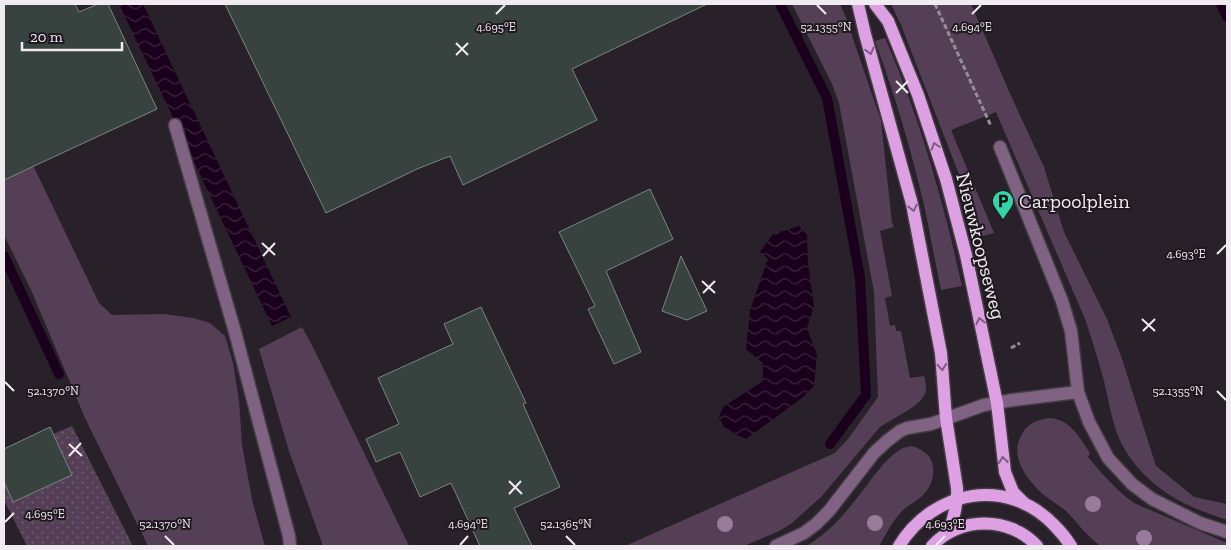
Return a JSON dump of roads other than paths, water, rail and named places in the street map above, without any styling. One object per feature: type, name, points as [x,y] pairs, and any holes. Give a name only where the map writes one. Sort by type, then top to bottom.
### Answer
[{"type":"main road","points":[[858,4],[912,204],[941,353],[946,418],[958,498],[955,515],[948,533]]},
{"type":"main road","name":"Nieuwkoopseweg","points":[[876,4],[888,21],[918,95],[946,179],[966,256],[997,403],[1005,472],[1013,492],[1024,503]]},
{"type":"main road","points":[[899,546],[910,530],[928,514],[943,505],[958,498],[991,495],[1024,503],[1037,510],[1059,530],[1070,546]]},
{"type":"main road","points":[[932,546],[948,533],[965,525],[992,523],[1020,533],[1036,546]]},
{"type":"street","points":[[175,125],[235,332],[289,536],[290,546]]},
{"type":"street","points":[[1000,147],[1062,301],[1071,331],[1078,392],[1089,422],[1108,458],[1132,484],[1152,498],[1200,523],[1227,532]]},
{"type":"street","points":[[776,546],[804,533],[816,524],[874,454],[900,431],[931,424],[984,405],[1078,392]]},
{"type":"water","points":[[119,4],[143,4],[291,317],[272,326]]},
{"type":"water","points":[[799,226],[807,235],[808,263],[814,306],[807,328],[817,355],[814,386],[802,398],[746,439],[725,429],[719,417],[723,407],[763,381],[763,363],[746,349],[750,310],[768,259],[760,252],[773,234]]},
{"type":"waterway","points":[[780,4],[827,98],[860,278],[866,395],[830,444]]},
{"type":"waterway","points":[[1221,4],[1227,17]]},
{"type":"waterway","points":[[4,256],[59,374]]},
{"type":"place","name":"Carpoolplein","points":[[1003,220]]}]
